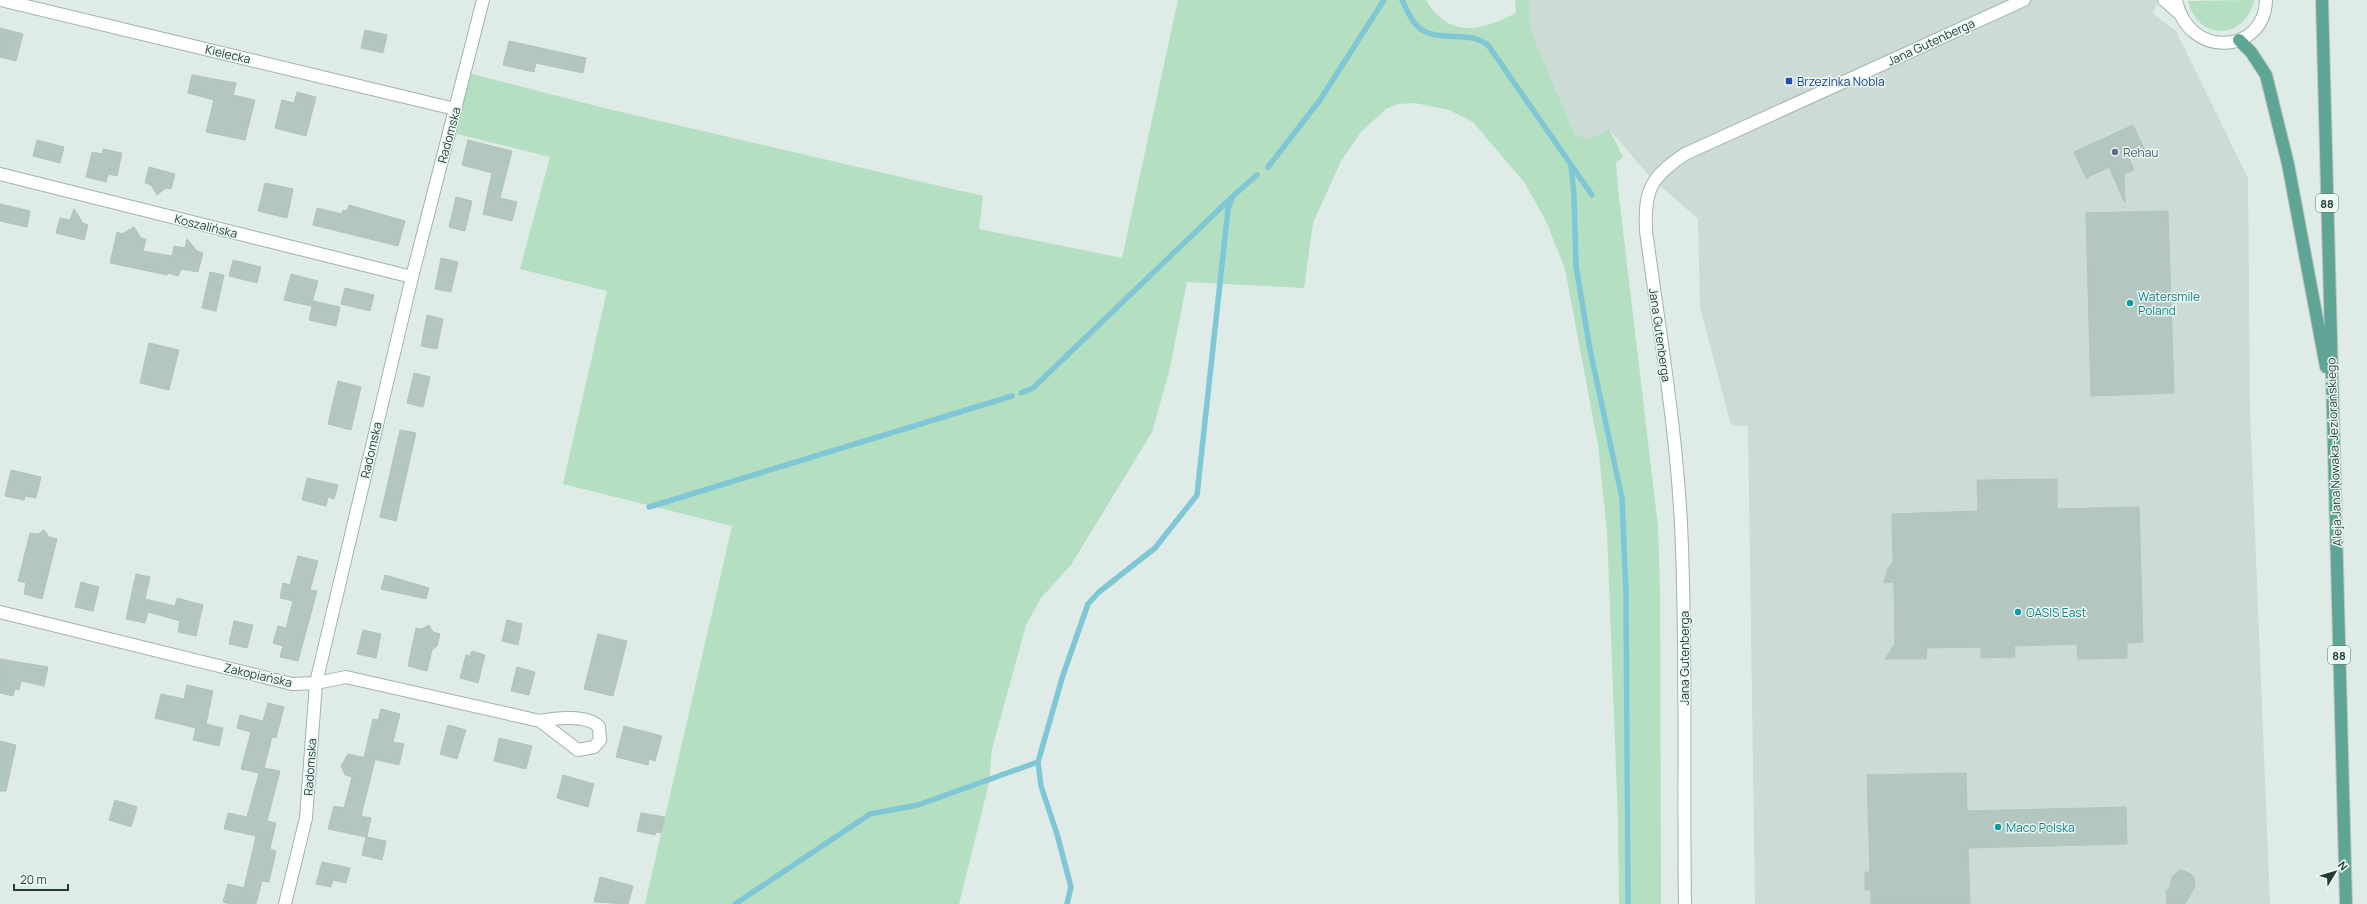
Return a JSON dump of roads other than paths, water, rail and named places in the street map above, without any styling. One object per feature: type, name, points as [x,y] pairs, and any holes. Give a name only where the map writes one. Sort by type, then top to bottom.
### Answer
[{"type":"main road","name":"Aleja Jana Nowaka-Jeziorańskiego","points":[[2322,0],[2346,904]]},
{"type":"main road","points":[[2239,40],[2251,52],[2266,75],[2290,172],[2333,407]]},
{"type":"street","name":"Kielecka","points":[[1,0],[455,109]]},
{"type":"street","name":"Radomska","points":[[285,904],[306,818],[316,683],[412,277],[483,0]]},
{"type":"street","name":"Jana Gutenberga","points":[[1684,904],[1683,588],[1681,524],[1677,463],[1646,231],[1647,199],[1652,181],[1665,167],[1685,154],[2024,0]]},
{"type":"street","points":[[2164,0],[2179,13]]},
{"type":"street","points":[[2176,0],[2179,13],[2185,25],[2194,34],[2206,41],[2220,43],[2239,40],[2251,32],[2261,20],[2266,0]]},
{"type":"street","name":"Koszalińska","points":[[0,174],[412,277]]},
{"type":"street","name":"Zakopiańska","points":[[0,612],[292,684],[316,683],[346,677],[540,721]]},
{"type":"waterway","points":[[1268,167],[1320,100],[1384,0]]},
{"type":"waterway","points":[[1402,0],[1413,21],[1418,27],[1426,32],[1435,35],[1471,38],[1480,40],[1488,45],[1592,195]]},
{"type":"waterway","points":[[1571,166],[1574,195],[1576,266],[1590,350],[1622,498],[1626,594],[1628,904]]},
{"type":"waterway","points":[[735,904],[870,814],[918,805],[1038,762],[1063,675],[1088,604],[1099,592],[1155,548],[1197,495],[1228,209],[1233,196],[1257,175]]},
{"type":"waterway","points":[[1021,393],[1033,388],[1231,198]]},
{"type":"waterway","points":[[649,507],[1012,396]]},
{"type":"waterway","points":[[1038,762],[1041,786],[1057,834],[1071,887],[1067,904]]},
{"type":"place","name":"Brzezinka Nobla","points":[[1789,81]]},
{"type":"place","name":"Rehau","points":[[2115,152]]},
{"type":"place","name":"Watersmile Poland","points":[[2130,303]]},
{"type":"place","name":"OASIS East","points":[[2018,612]]},
{"type":"place","name":"Maco Polska","points":[[1998,827]]}]
